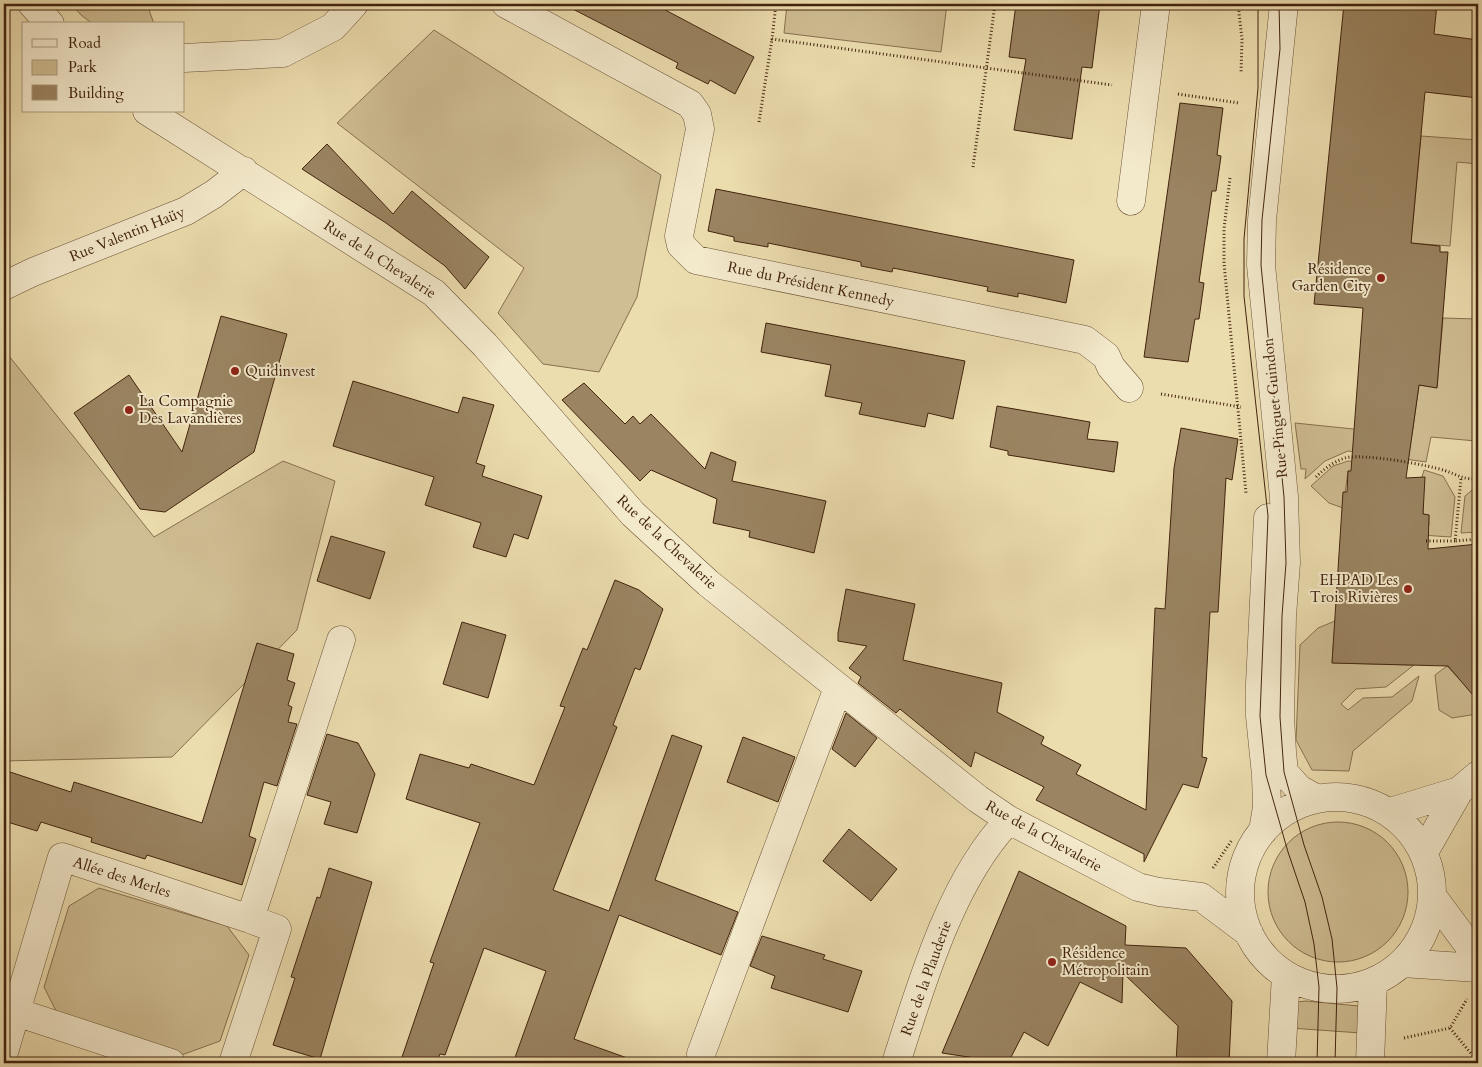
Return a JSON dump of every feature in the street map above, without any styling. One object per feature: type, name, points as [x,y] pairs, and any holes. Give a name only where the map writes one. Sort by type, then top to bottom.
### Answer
[{"type":"street","points":[[32,4],[48,22]]},
{"type":"street","points":[[185,58],[283,53],[333,27],[354,4]]},
{"type":"street","name":"Rue du Président Kennedy","points":[[506,4],[690,104],[697,114],[700,129],[680,236],[681,246],[696,260],[1085,340],[1106,356],[1111,368],[1129,388]]},
{"type":"street","points":[[1131,201],[1156,4]]},
{"type":"street","name":"Rue Pinguet Guindon","points":[[1284,4],[1262,220],[1261,265],[1284,497],[1286,563],[1281,644],[1280,717],[1284,772],[1299,789],[1315,798]]},
{"type":"street","points":[[1245,90],[1244,296],[1248,404],[1268,516],[1260,684],[1260,716],[1267,807],[1250,843],[1240,902],[1249,933],[1264,957],[1286,975],[1314,986],[1344,989],[1372,982],[1402,963],[1422,937],[1428,922],[1433,897],[1431,874],[1424,852],[1410,830],[1390,812],[1367,801],[1341,796],[1315,798],[1286,811],[1250,843],[1201,897],[1249,933]]},
{"type":"street","name":"Rue de la Chevalerie","points":[[149,112],[434,293],[485,344],[632,514],[708,582],[978,799],[1009,820],[1138,887],[1159,892],[1201,897]]},
{"type":"street","name":"Rue Valentin Haüy","points":[[4,286],[41,268],[186,210],[214,194],[244,171]]},
{"type":"street","points":[[250,920],[341,640]]},
{"type":"street","points":[[701,1054],[838,688]]},
{"type":"street","points":[[1390,812],[1468,783]]},
{"type":"street","points":[[1424,852],[1468,783]]},
{"type":"street","name":"Rue de la Plauderie","points":[[896,1063],[943,926],[989,841],[1009,820]]},
{"type":"street","name":"Allée des Merles","points":[[4,1052],[62,857],[278,929],[233,1063]]},
{"type":"street","points":[[1433,897],[1478,958]]},
{"type":"street","points":[[1402,963],[1478,968]]},
{"type":"street","points":[[1281,1063],[1286,975]]},
{"type":"street","points":[[1371,1054],[1372,982]]},
{"type":"street","points":[[16,1012],[171,1063]]},
{"type":"path","points":[[759,122],[776,4]]},
{"type":"path","points":[[973,166],[995,4]]},
{"type":"path","points":[[1238,4],[1245,90],[1238,112]]},
{"type":"path","points":[[772,39],[1145,89],[1245,90]]},
{"type":"path","points":[[1231,174],[1224,229],[1224,263],[1248,404],[1246,497]]},
{"type":"path","points":[[1129,388],[1248,404]]},
{"type":"path","points":[[1314,478],[1328,466],[1347,458],[1389,460],[1450,472],[1461,479],[1478,479]]},
{"type":"path","points":[[1455,541],[1461,479]]},
{"type":"path","points":[[1426,541],[1478,539]]},
{"type":"path","points":[[1201,897],[1216,861],[1250,843]]},
{"type":"path","points":[[1371,1054],[1450,1028],[1469,997]]},
{"type":"path","points":[[1450,1028],[1478,1062]]},
{"type":"green space","points":[[71,4],[147,4],[153,22],[90,22]]},
{"type":"green space","points":[[787,4],[947,4],[941,52],[784,33]]},
{"type":"green space","points":[[434,30],[661,175],[637,297],[599,372],[543,364],[498,313],[524,268],[337,123]]},
{"type":"green space","points":[[1421,136],[1478,140],[1478,164],[1457,162],[1450,246],[1411,243]]},
{"type":"green space","points":[[1443,318],[1478,319],[1478,473],[1475,469],[1476,441],[1431,437],[1426,462],[1348,451],[1325,461],[1305,479],[1306,469],[1301,469],[1295,423],[1412,435],[1419,385],[1437,387]]},
{"type":"green space","points":[[5,351],[154,537],[283,461],[335,481],[297,630],[172,757],[4,761]]},
{"type":"green space","points":[[1348,461],[1375,463],[1381,475],[1348,471],[1343,508],[1329,503],[1311,486],[1333,466]]},
{"type":"green space","points":[[1424,470],[1443,476],[1455,497],[1451,537],[1421,535],[1429,525],[1429,515],[1423,514],[1422,477]]},
{"type":"green space","points":[[1478,485],[1478,532],[1461,533],[1465,496]]},
{"type":"green space","points":[[1335,621],[1332,663],[1414,665],[1386,687],[1356,689],[1341,704],[1348,710],[1363,698],[1392,697],[1419,676],[1412,701],[1353,751],[1349,771],[1312,770],[1296,740],[1300,645],[1318,628]]},
{"type":"green space","points":[[1447,666],[1478,696],[1477,714],[1452,718],[1439,710],[1435,675]]},
{"type":"green space","points":[[1338,822],[1352,823],[1365,827],[1377,833],[1388,842],[1397,853],[1403,865],[1407,878],[1407,906],[1403,919],[1397,931],[1388,942],[1377,951],[1365,957],[1352,961],[1338,962],[1324,961],[1311,957],[1299,951],[1288,942],[1279,931],[1273,919],[1269,906],[1268,892],[1269,878],[1273,865],[1279,853],[1288,842],[1299,833],[1311,827],[1324,823]]},
{"type":"green space","points":[[99,888],[227,926],[249,955],[220,1041],[176,1057],[60,1019],[44,987],[69,906]]},
{"type":"green space","points":[[1306,1001],[1359,1006],[1361,1033],[1290,1028],[1297,1002]]},
{"type":"building","points":[[563,4],[654,4],[754,57],[735,94],[710,80],[708,84],[676,68],[678,63]]},
{"type":"building","points":[[1016,4],[1100,4],[1092,68],[1082,67],[1072,139],[1014,130],[1026,59],[1009,57]]},
{"type":"building","points":[[1344,4],[1437,4],[1434,34],[1478,40],[1478,98],[1425,92],[1411,243],[1440,246],[1440,252],[1448,252],[1437,388],[1419,385],[1406,478],[1425,477],[1423,514],[1429,515],[1428,549],[1478,544],[1478,701],[1448,666],[1332,663],[1343,492],[1347,492],[1348,471],[1351,471],[1363,308],[1314,304]]},
{"type":"building","points":[[1180,103],[1223,108],[1217,155],[1221,156],[1216,191],[1212,191],[1199,282],[1204,283],[1199,319],[1195,319],[1188,362],[1144,357]]},
{"type":"building","points":[[327,144],[393,214],[412,191],[489,257],[465,289],[445,266],[386,223],[302,169]]},
{"type":"building","points":[[716,189],[1074,260],[1066,303],[1018,293],[1018,297],[987,291],[988,287],[893,268],[892,272],[861,266],[861,262],[768,243],[768,247],[734,241],[734,237],[708,231]]},
{"type":"building","points":[[221,316],[287,334],[254,452],[165,512],[140,509],[74,413],[129,375],[182,452]]},
{"type":"building","points":[[766,323],[965,361],[953,419],[928,413],[925,427],[859,414],[862,403],[825,396],[831,365],[761,352]]},
{"type":"building","points":[[353,381],[458,413],[463,397],[494,405],[476,463],[485,466],[482,476],[542,496],[528,539],[514,534],[506,557],[473,547],[481,523],[425,505],[434,477],[333,446]]},
{"type":"building","points":[[584,383],[625,424],[633,416],[640,424],[651,414],[705,469],[711,452],[736,462],[732,481],[826,501],[814,553],[749,537],[750,531],[713,523],[717,499],[651,470],[640,481],[562,400]]},
{"type":"building","points":[[997,406],[1090,422],[1087,439],[1118,442],[1114,472],[1008,455],[1008,451],[990,447]]},
{"type":"building","points":[[1181,428],[1238,439],[1232,480],[1226,478],[1218,612],[1210,612],[1202,757],[1207,758],[1198,788],[1183,784],[1144,862],[1144,854],[1036,800],[1044,787],[975,752],[971,767],[900,709],[896,713],[858,683],[861,677],[849,668],[867,646],[838,641],[838,633],[846,589],[915,604],[903,660],[1002,683],[997,712],[1044,737],[1041,744],[1081,765],[1076,774],[1146,810],[1155,608],[1165,609],[1174,468]]},
{"type":"building","points":[[331,536],[385,552],[370,599],[317,581]]},
{"type":"building","points":[[615,580],[639,590],[663,609],[640,670],[635,668],[613,725],[617,727],[553,890],[609,911],[672,735],[702,746],[655,880],[738,912],[721,955],[619,915],[574,1039],[630,1059],[629,1063],[513,1063],[546,971],[484,948],[445,1055],[440,1054],[436,1063],[400,1063],[434,963],[430,962],[480,823],[406,799],[420,754],[469,768],[471,764],[534,785],[565,707],[560,706],[583,648],[587,650]]},
{"type":"building","points":[[462,622],[506,635],[488,698],[443,684]]},
{"type":"building","points":[[257,643],[294,654],[287,680],[295,683],[288,705],[292,707],[288,722],[297,724],[277,786],[264,782],[249,836],[256,839],[242,885],[147,855],[145,859],[91,842],[92,838],[41,822],[37,831],[4,821],[4,791],[10,772],[71,792],[74,782],[202,823]]},
{"type":"building","points":[[846,713],[877,738],[855,767],[832,749]]},
{"type":"building","points":[[327,734],[358,743],[375,774],[357,833],[324,824],[331,802],[307,795]]},
{"type":"building","points":[[743,737],[795,757],[778,802],[727,782]]},
{"type":"building","points":[[849,829],[897,869],[871,901],[823,861]]},
{"type":"building","points":[[329,868],[372,882],[320,1059],[273,1045],[295,978],[291,977],[317,897],[320,898]]},
{"type":"building","name":"Résidence Métropolitain","points":[[1019,871],[1126,926],[1125,945],[1186,948],[1232,1001],[1229,1063],[1176,1063],[1178,1026],[1123,973],[1122,1003],[1080,982],[1048,1046],[1024,1032],[1008,1063],[942,1053]]},
{"type":"building","points":[[762,936],[825,955],[823,959],[862,971],[848,1012],[771,988],[775,976],[750,966]]},
{"type":"tram line","points":[[1258,4],[1258,88],[1244,239],[1244,296],[1268,516],[1260,716],[1266,775],[1288,852],[1305,902],[1314,944],[1319,987],[1317,1063]]},
{"type":"tram line","points":[[1279,4],[1280,49],[1262,220],[1261,265],[1284,497],[1286,563],[1282,616],[1280,717],[1284,772],[1304,845],[1322,897],[1332,939],[1337,988],[1335,1063]]},
{"type":"place","name":"Résidence Garden City","points":[[1381,278]]},
{"type":"place","name":"Quidinvest","points":[[235,371]]},
{"type":"place","name":"La Compagnie Des Lavandières","points":[[129,410]]},
{"type":"place","name":"EHPAD Les Trois Rivières","points":[[1408,589]]},
{"type":"place","name":"Résidence Métropolitain","points":[[1052,962]]}]
